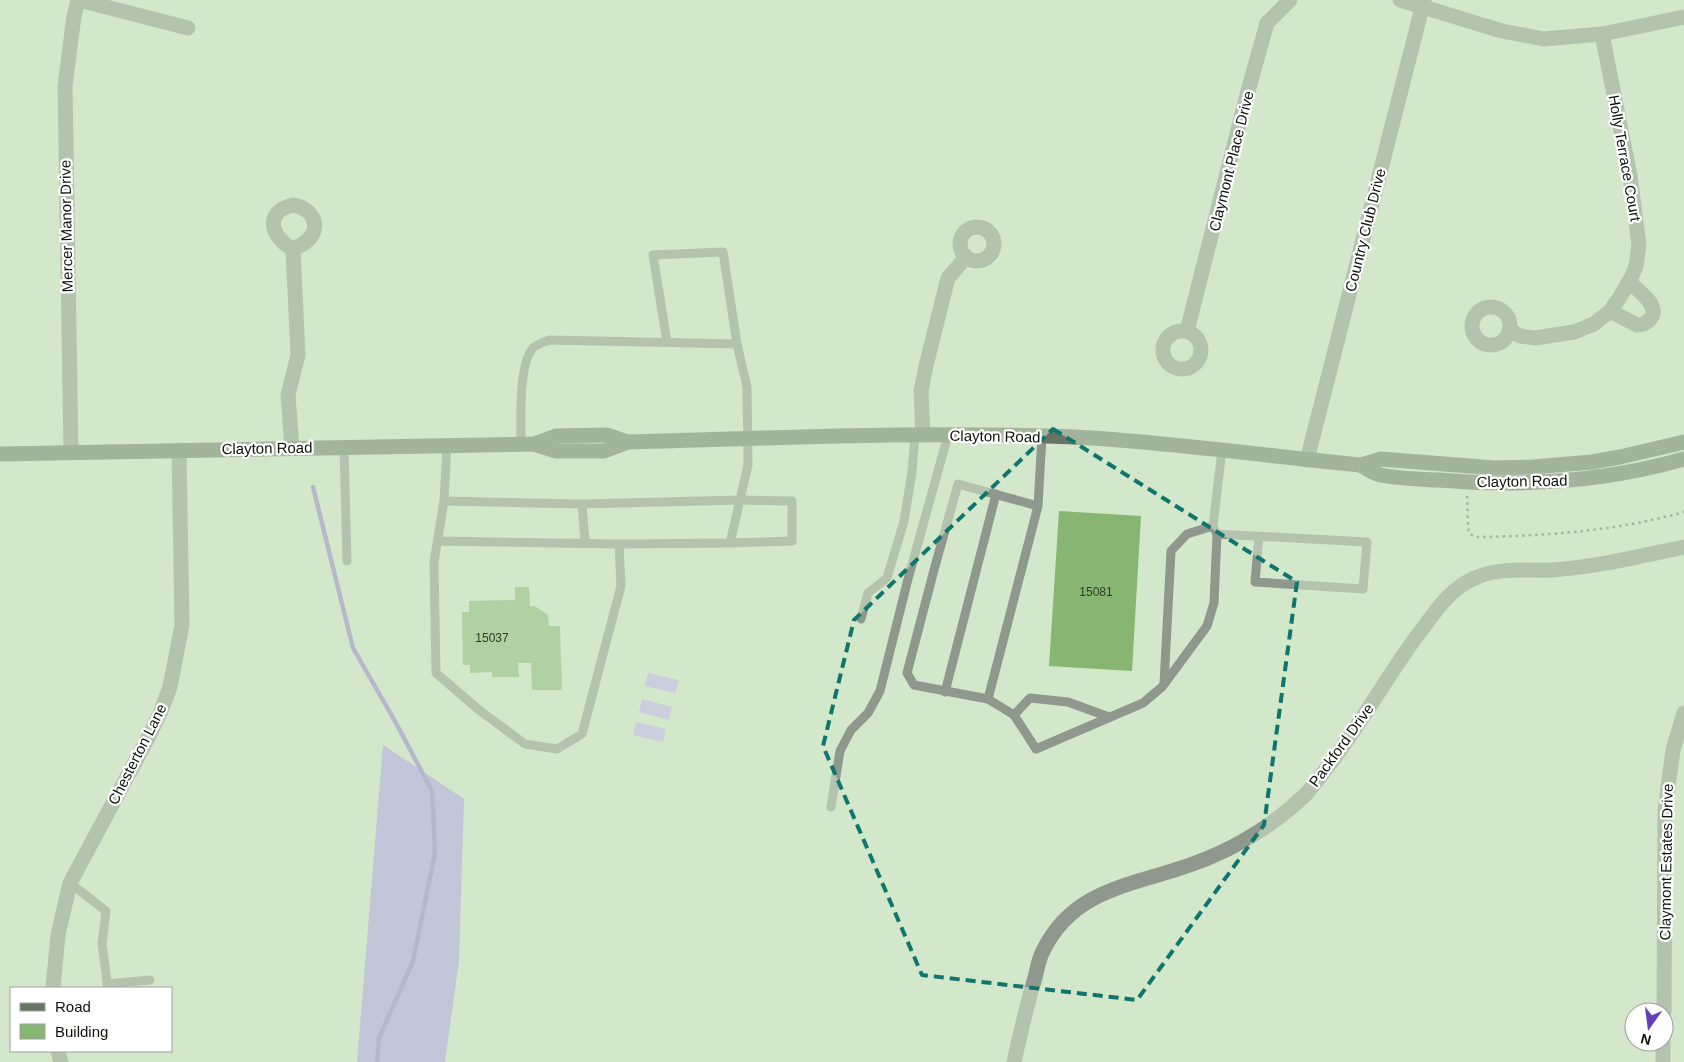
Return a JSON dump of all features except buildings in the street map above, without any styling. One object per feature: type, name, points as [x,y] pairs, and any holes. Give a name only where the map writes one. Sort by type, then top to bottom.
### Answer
[{"type":"main road","name":"Clayton Road","points":[[0,454],[528,444],[556,436],[607,435],[628,442],[990,434],[1086,438],[1361,465],[1382,459],[1495,468],[1592,462],[1684,442]]},
{"type":"main road","name":"Clayton Road","points":[[1361,465],[1379,475],[1502,484],[1578,480],[1642,469],[1684,459]]},
{"type":"street","points":[[79,0],[188,28]]},
{"type":"street","name":"Mercer Manor Drive","points":[[71,452],[65,86],[74,16],[79,0]]},
{"type":"street","name":"Claymont Place Drive","points":[[1186,331],[1267,23],[1290,0]]},
{"type":"street","points":[[1400,0],[1423,4],[1502,31],[1544,39],[1602,34],[1684,17]]},
{"type":"street","name":"Country Club Drive","points":[[1307,460],[1423,4]]},
{"type":"street","name":"Holly Terrace Court","points":[[1510,330],[1520,336],[1535,338],[1574,332],[1594,324],[1610,311],[1629,282],[1636,266],[1639,245],[1630,176],[1602,34]]},
{"type":"street","points":[[292,448],[288,395],[298,355],[294,249]]},
{"type":"street","points":[[919,435],[921,391],[948,278],[966,258]]},
{"type":"street","points":[[1610,311],[1637,325],[1650,320],[1652,305],[1629,282]]},
{"type":"street","name":"Chesterton Lane","points":[[53,987],[58,935],[70,883],[148,738],[170,687],[182,625],[179,450]]},
{"type":"street","name":"Packford Drive","points":[[1014,1062],[1042,952],[1058,925],[1075,909],[1100,894],[1146,877],[1184,867],[1220,852],[1246,839],[1281,815],[1307,793],[1343,748],[1411,643],[1446,597],[1459,586],[1476,577],[1505,570],[1552,570],[1597,565],[1684,547]]},
{"type":"street","name":"Claymont Estates Drive","points":[[1664,1002],[1665,810],[1672,750],[1684,713]]},
{"type":"lane","points":[[666,342],[652,256],[723,252],[737,344],[747,387],[746,439],[748,465],[730,543]]},
{"type":"lane","points":[[528,444],[522,391],[526,359],[534,347],[549,340],[737,344]]},
{"type":"lane","points":[[861,619],[868,593],[887,578],[904,521],[919,435]]},
{"type":"lane","points":[[831,807],[840,751],[851,730],[868,713],[880,691],[908,579],[948,435]]},
{"type":"lane","points":[[988,699],[1038,506],[1042,436]]},
{"type":"lane","points":[[447,445],[444,501],[439,541],[434,562],[436,673],[479,710],[525,744],[557,750],[582,734],[621,586],[618,544]]},
{"type":"lane","points":[[344,447],[346,561]]},
{"type":"lane","points":[[1038,506],[958,484],[931,580],[908,673],[914,686],[988,699],[1014,715],[1036,749],[1143,703],[1164,684],[1207,626],[1214,603],[1215,530],[1222,450]]},
{"type":"lane","points":[[945,692],[996,494]]},
{"type":"lane","points":[[439,541],[618,544],[792,541],[792,501],[740,500],[582,504],[444,501]]},
{"type":"lane","points":[[582,504],[585,542]]},
{"type":"lane","points":[[1164,684],[1171,550],[1187,534],[1215,530],[1259,536],[1367,542],[1363,589],[1255,582],[1259,536]]},
{"type":"lane","points":[[1014,715],[1030,698],[1068,702],[1109,717]]},
{"type":"lane","points":[[70,883],[106,911],[102,944],[107,986],[150,980]]},
{"type":"path","points":[[1467,496],[1467,527],[1470,534],[1476,537],[1568,533],[1616,527],[1684,512]]},
{"type":"highlighted area","points":[[1053,429],[1297,582],[1264,825],[1137,1000],[922,975],[823,746],[854,620]]},
{"type":"shaded area","points":[[648,673],[679,680],[675,693],[645,686]]},
{"type":"shaded area","points":[[642,699],[672,707],[669,720],[639,712]]},
{"type":"shaded area","points":[[636,722],[666,729],[663,742],[633,735]]},
{"type":"shaded area","points":[[383,745],[464,799],[459,961],[445,1062],[357,1062]]},
{"type":"waterway","points":[[313,487],[353,648],[432,791],[435,853],[413,961],[379,1038],[377,1062]]}]
